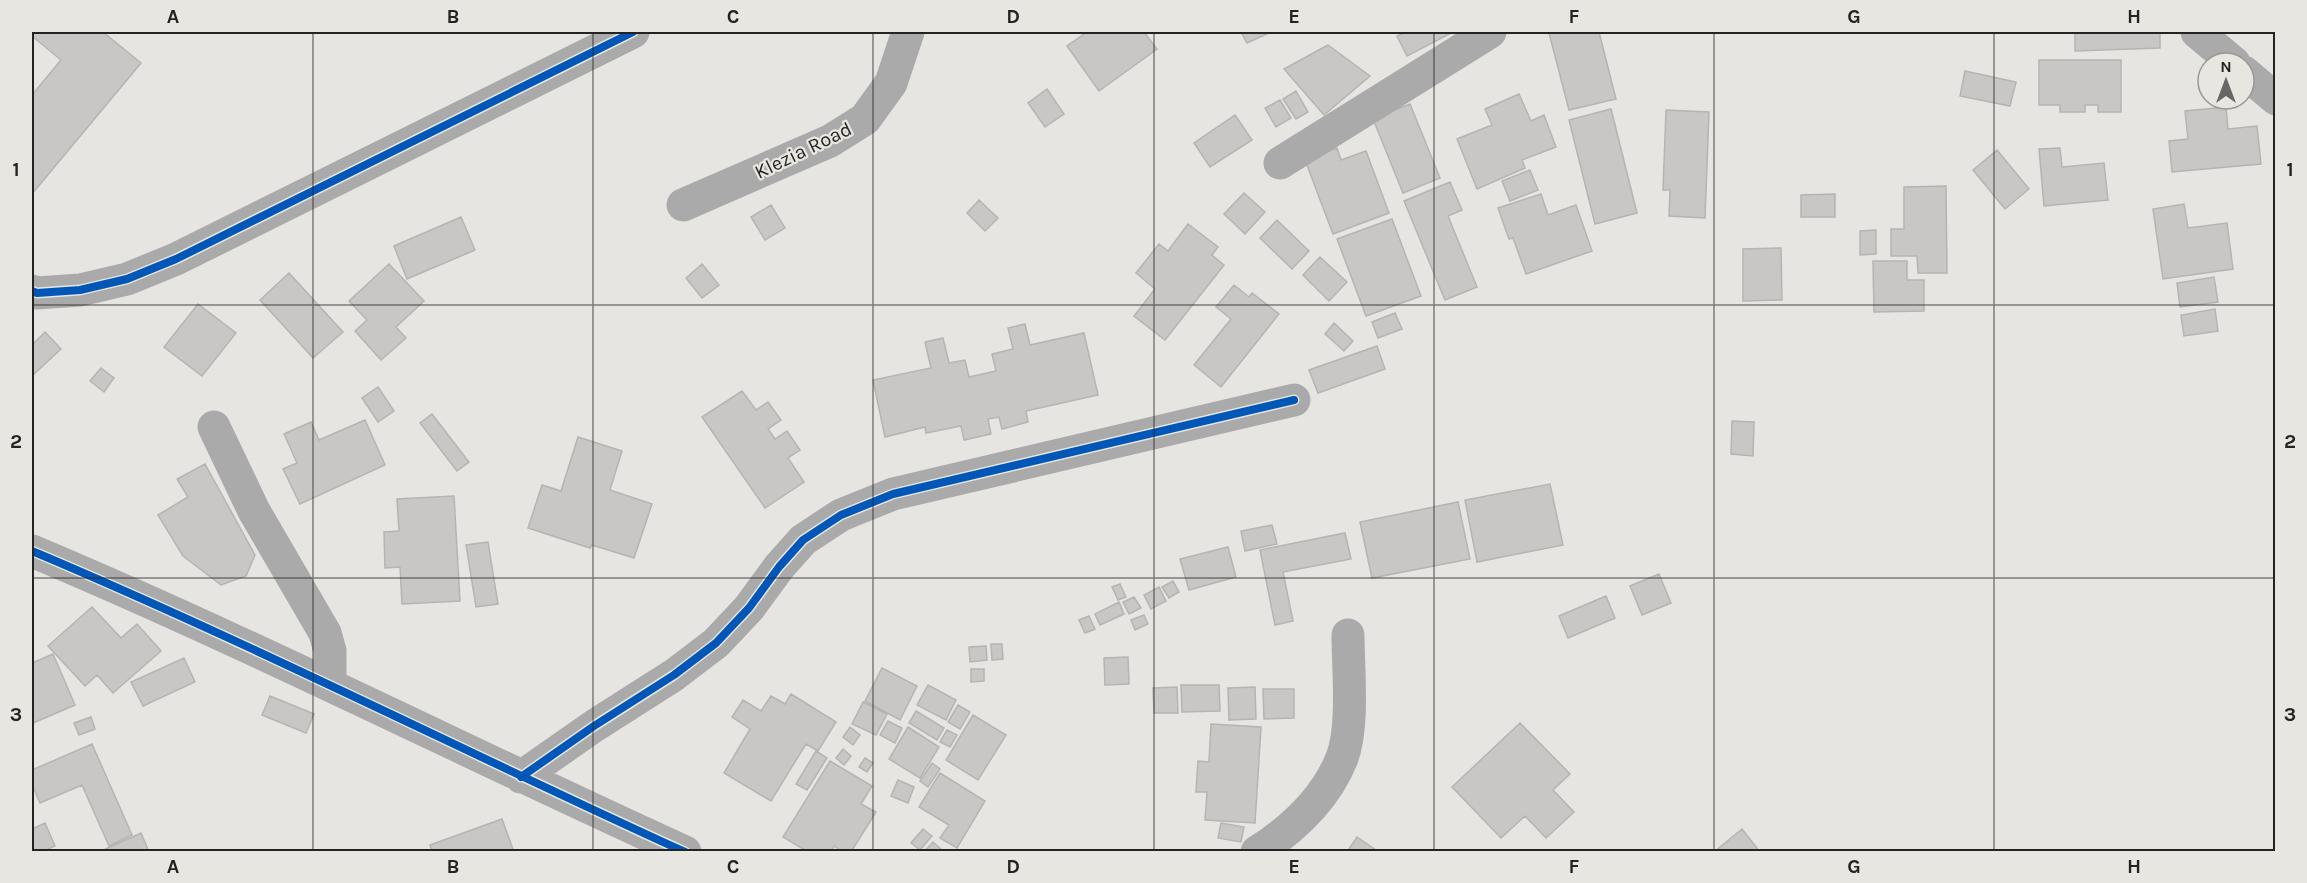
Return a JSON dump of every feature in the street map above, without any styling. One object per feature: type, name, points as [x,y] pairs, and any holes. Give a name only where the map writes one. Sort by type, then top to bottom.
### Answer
[{"type":"street","points":[[32,291],[37,293],[80,290],[127,279],[176,259],[633,32]]},
{"type":"street","name":"Klezia Road","points":[[683,205],[830,141],[865,119],[891,83],[908,32]]},
{"type":"street","points":[[1281,163],[1490,32]]},
{"type":"street","points":[[2198,32],[2220,51]]},
{"type":"street","points":[[2256,82],[2276,99]]},
{"type":"street","points":[[521,777],[594,726],[675,675],[716,643],[749,608],[802,540],[841,515],[894,494],[1294,400]]},
{"type":"street","points":[[214,427],[254,511],[325,633],[330,651],[330,685]]},
{"type":"street","points":[[32,551],[145,599],[685,852]]},
{"type":"street","points":[[1257,852],[1303,816],[1325,789],[1342,757],[1349,718],[1348,635]]},
{"type":"building","points":[[32,32],[103,32],[141,63],[32,194],[32,95],[61,60],[32,36]]},
{"type":"building","points":[[1087,32],[1144,32],[1157,49],[1099,91],[1067,46]]},
{"type":"building","points":[[1241,32],[1268,32],[1269,33],[1247,43]]},
{"type":"building","points":[[1406,32],[1453,32],[1407,56],[1397,36]]},
{"type":"building","points":[[1599,32],[1616,99],[1569,110],[1549,33]]},
{"type":"building","points":[[2075,32],[2160,32],[2160,48],[2075,51]]},
{"type":"building","points":[[1328,45],[1370,76],[1324,115],[1284,69]]},
{"type":"building","points":[[2039,60],[2121,60],[2121,112],[2098,112],[2098,105],[2085,105],[2085,112],[2060,112],[2060,105],[2039,105]]},
{"type":"building","points":[[1965,71],[2016,82],[2010,106],[1960,96]]},
{"type":"building","points":[[1047,89],[1064,114],[1045,127],[1028,103]]},
{"type":"building","points":[[1296,91],[1308,112],[1296,119],[1283,99]]},
{"type":"building","points":[[1519,94],[1531,121],[1544,115],[1556,147],[1522,160],[1525,168],[1477,189],[1457,139],[1492,125],[1485,109]]},
{"type":"building","points":[[1280,100],[1291,118],[1276,127],[1265,108]]},
{"type":"building","points":[[1410,104],[1440,178],[1403,193],[1373,119]]},
{"type":"building","points":[[1611,109],[1637,213],[1595,224],[1569,120]]},
{"type":"building","points":[[1666,110],[1709,112],[1705,218],[1669,216],[1670,190],[1663,190]]},
{"type":"building","points":[[2185,111],[2226,111],[2228,129],[2257,126],[2261,164],[2172,172],[2169,141],[2188,139]]},
{"type":"building","points":[[1235,115],[1252,140],[1210,167],[1194,143]]},
{"type":"building","points":[[1337,148],[1341,160],[1366,151],[1389,213],[1333,234],[1305,160]]},
{"type":"building","points":[[2060,148],[2062,167],[2104,163],[2108,200],[2044,206],[2039,149]]},
{"type":"building","points":[[1997,150],[2029,189],[2005,209],[1973,170]]},
{"type":"building","points":[[1530,170],[1538,190],[1510,201],[1502,181]]},
{"type":"building","points":[[1450,182],[1462,210],[1448,216],[1477,287],[1445,300],[1404,201]]},
{"type":"building","points":[[1946,186],[1947,273],[1918,273],[1917,256],[1891,256],[1891,229],[1904,229],[1904,187]]},
{"type":"building","points":[[1244,193],[1265,212],[1245,234],[1224,214]]},
{"type":"building","points":[[1541,194],[1548,215],[1576,205],[1592,251],[1526,274],[1513,238],[1509,239],[1498,208]]},
{"type":"building","points":[[1835,194],[1835,217],[1801,217],[1801,195]]},
{"type":"building","points":[[979,200],[998,218],[985,231],[967,213]]},
{"type":"building","points":[[2184,204],[2188,228],[2227,223],[2233,269],[2163,279],[2153,209]]},
{"type":"building","points":[[771,205],[785,228],[765,240],[751,217]]},
{"type":"building","points":[[461,217],[475,250],[407,279],[394,246]]},
{"type":"building","points":[[1392,219],[1421,296],[1366,316],[1337,239]]},
{"type":"building","points":[[1277,220],[1309,251],[1292,269],[1260,238]]},
{"type":"building","points":[[1188,224],[1218,247],[1212,255],[1224,265],[1165,340],[1134,316],[1155,289],[1136,273],[1159,244],[1168,251]]},
{"type":"building","points":[[1876,230],[1876,254],[1860,255],[1860,231]]},
{"type":"building","points":[[1781,248],[1782,300],[1743,301],[1743,249]]},
{"type":"building","points":[[1320,257],[1347,282],[1329,301],[1303,275]]},
{"type":"building","points":[[1873,261],[1907,261],[1907,280],[1924,280],[1924,311],[1874,312]]},
{"type":"building","points":[[389,264],[424,301],[396,327],[406,338],[381,360],[355,331],[367,320],[349,301]]},
{"type":"building","points":[[702,264],[719,285],[702,298],[686,278]]},
{"type":"building","points":[[289,273],[343,332],[313,358],[260,300]]},
{"type":"building","points":[[2214,277],[2218,302],[2180,307],[2177,283]]},
{"type":"building","points":[[1234,285],[1249,297],[1252,293],[1279,314],[1221,387],[1194,365],[1231,319],[1216,307]]},
{"type":"building","points":[[198,304],[236,333],[202,376],[164,347]]},
{"type":"building","points":[[2215,309],[2218,331],[2184,336],[2181,315]]},
{"type":"building","points":[[1395,313],[1402,329],[1378,338],[1372,322]]},
{"type":"building","points":[[1334,323],[1353,341],[1344,351],[1325,334]]},
{"type":"building","points":[[1025,324],[1030,345],[1084,333],[1098,395],[1026,411],[1028,422],[1002,429],[999,417],[988,419],[991,434],[964,440],[961,426],[926,433],[925,427],[885,437],[873,380],[931,368],[925,342],[943,338],[949,363],[965,360],[969,377],[996,371],[992,354],[1013,349],[1008,328]]},
{"type":"building","points":[[45,332],[61,349],[34,374],[32,345]]},
{"type":"building","points":[[1377,346],[1385,369],[1318,393],[1309,370]]},
{"type":"building","points":[[101,368],[114,378],[104,392],[90,381]]},
{"type":"building","points":[[378,387],[394,411],[378,422],[362,398]]},
{"type":"building","points":[[742,391],[756,410],[768,402],[781,420],[768,429],[775,439],[787,431],[800,450],[788,458],[804,482],[765,508],[702,417]]},
{"type":"building","points":[[432,414],[469,462],[457,471],[420,423]]},
{"type":"building","points":[[365,420],[385,465],[300,504],[283,469],[297,463],[284,434],[311,422],[319,440]]},
{"type":"building","points":[[1732,421],[1754,422],[1753,456],[1731,454]]},
{"type":"building","points":[[578,437],[622,451],[610,490],[652,504],[634,558],[592,545],[590,548],[528,528],[542,485],[561,491]]},
{"type":"building","points":[[205,464],[255,555],[246,576],[221,585],[183,556],[158,515],[188,497],[177,479]]},
{"type":"building","points":[[1550,484],[1563,545],[1477,562],[1465,500]]},
{"type":"building","points":[[454,496],[460,601],[402,604],[400,567],[385,568],[384,532],[399,531],[397,499]]},
{"type":"building","points":[[1458,502],[1470,559],[1372,578],[1360,522]]},
{"type":"building","points":[[1272,525],[1277,544],[1245,551],[1241,531]]},
{"type":"building","points":[[1345,533],[1351,559],[1283,572],[1293,621],[1275,625],[1260,550]]},
{"type":"building","points":[[488,542],[498,604],[476,607],[466,545]]},
{"type":"building","points":[[1228,547],[1236,577],[1189,590],[1180,559]]},
{"type":"building","points":[[1659,574],[1671,603],[1642,615],[1630,586]]},
{"type":"building","points":[[1173,581],[1179,592],[1169,598],[1162,587]]},
{"type":"building","points":[[1120,584],[1126,597],[1118,600],[1112,587]]},
{"type":"building","points":[[1159,587],[1166,601],[1151,609],[1144,595]]},
{"type":"building","points":[[1606,596],[1615,618],[1568,638],[1559,616]]},
{"type":"building","points":[[1134,597],[1141,608],[1129,614],[1123,602]]},
{"type":"building","points":[[1119,602],[1124,614],[1100,625],[1095,614]]},
{"type":"building","points":[[92,607],[121,638],[137,624],[161,651],[113,693],[97,675],[85,686],[48,646]]},
{"type":"building","points":[[1144,615],[1148,624],[1135,630],[1131,620]]},
{"type":"building","points":[[1089,616],[1095,629],[1085,633],[1079,620]]},
{"type":"building","points":[[991,644],[1002,644],[1003,659],[992,660]]},
{"type":"building","points":[[986,646],[987,660],[970,662],[969,647]]},
{"type":"building","points":[[53,654],[75,705],[33,723],[32,663]]},
{"type":"building","points":[[1128,657],[1129,684],[1105,685],[1104,658]]},
{"type":"building","points":[[184,658],[195,682],[143,706],[131,682]]},
{"type":"building","points":[[882,668],[917,686],[900,720],[865,701]]},
{"type":"building","points":[[971,669],[984,669],[984,681],[971,682]]},
{"type":"building","points":[[928,685],[956,700],[946,720],[917,705]]},
{"type":"building","points":[[1181,685],[1219,685],[1220,711],[1182,712]]},
{"type":"building","points":[[1177,687],[1178,713],[1154,713],[1153,688]]},
{"type":"building","points":[[1255,687],[1256,719],[1229,720],[1228,688]]},
{"type":"building","points":[[1263,689],[1294,689],[1294,718],[1264,719]]},
{"type":"building","points":[[791,694],[836,722],[818,751],[806,744],[771,801],[724,773],[750,729],[732,717],[743,700],[761,711],[771,696],[785,704]]},
{"type":"building","points":[[270,696],[314,714],[306,733],[262,715]]},
{"type":"building","points":[[863,702],[887,714],[876,735],[852,724]]},
{"type":"building","points":[[958,705],[970,712],[960,729],[948,722]]},
{"type":"building","points":[[916,711],[944,728],[937,740],[909,723]]},
{"type":"building","points":[[973,715],[1006,735],[978,780],[946,760]]},
{"type":"building","points":[[91,717],[95,729],[79,735],[74,723]]},
{"type":"building","points":[[888,721],[902,728],[895,743],[880,735]]},
{"type":"building","points":[[1520,723],[1570,774],[1553,790],[1574,812],[1546,838],[1525,816],[1501,838],[1452,787]]},
{"type":"building","points":[[1211,724],[1261,727],[1255,823],[1205,820],[1207,792],[1196,792],[1198,761],[1209,762]]},
{"type":"building","points":[[850,727],[860,735],[853,745],[843,737]]},
{"type":"building","points":[[908,727],[939,747],[920,778],[889,759]]},
{"type":"building","points":[[947,730],[957,735],[950,747],[940,742]]},
{"type":"building","points":[[92,744],[132,835],[109,846],[82,785],[40,803],[32,784],[32,770]]},
{"type":"building","points":[[843,749],[851,756],[844,765],[836,758]]},
{"type":"building","points":[[816,751],[827,758],[807,790],[796,784]]},
{"type":"building","points":[[865,758],[873,763],[867,772],[859,767]]},
{"type":"building","points":[[830,761],[872,786],[861,804],[876,812],[851,852],[843,852],[834,846],[831,852],[808,852],[783,837]]},
{"type":"building","points":[[932,763],[940,769],[928,787],[920,781]]},
{"type":"building","points":[[940,773],[985,801],[957,848],[940,838],[949,825],[919,807]]},
{"type":"building","points":[[898,780],[914,787],[908,803],[891,796]]},
{"type":"building","points":[[502,819],[514,852],[432,852],[430,845]]},
{"type":"building","points":[[45,823],[55,846],[42,852],[34,852],[32,829]]},
{"type":"building","points":[[1221,823],[1244,827],[1241,842],[1218,838]]},
{"type":"building","points":[[923,829],[932,836],[920,850],[911,843]]},
{"type":"building","points":[[1742,829],[1760,852],[1714,852]]},
{"type":"building","points":[[141,833],[149,852],[99,852]]},
{"type":"building","points":[[1357,837],[1379,852],[1347,852]]},
{"type":"building","points":[[933,842],[944,852],[924,852]]},
{"type":"cycle path","points":[[32,291],[37,293],[80,290],[127,279],[176,259],[633,32]]},
{"type":"cycle path","points":[[521,777],[594,726],[674,675],[716,643],[749,608],[779,567],[803,540],[841,515],[893,494],[1294,400]]},
{"type":"cycle path","points":[[32,551],[197,623],[685,852]]}]
